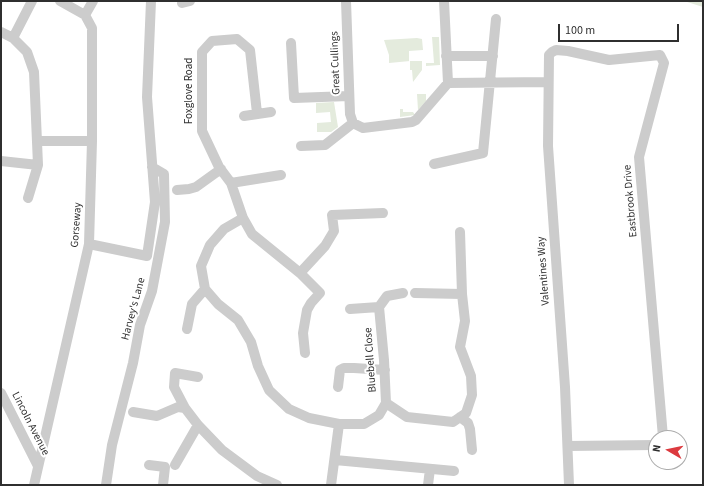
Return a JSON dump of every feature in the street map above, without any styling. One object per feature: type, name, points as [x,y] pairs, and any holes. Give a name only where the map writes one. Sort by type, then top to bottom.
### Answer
[{"type":"street","points":[[13,38],[32,1]]},
{"type":"street","points":[[60,1],[85,15],[93,1]]},
{"type":"street","points":[[89,244],[147,256],[156,202],[147,97],[151,1]]},
{"type":"street","name":"Great Cullings","points":[[346,1],[350,114],[353,123]]},
{"type":"street","points":[[302,146],[325,145],[353,123],[363,128],[412,122],[420,117],[448,83],[444,1]]},
{"type":"street","name":"Gorseway","points":[[34,485],[89,244],[92,141],[92,28],[85,15]]},
{"type":"street","points":[[434,164],[483,154],[496,19]]},
{"type":"street","points":[[1,32],[13,38],[27,52],[34,72],[38,165],[28,198]]},
{"type":"street","name":"Foxglove Road","points":[[256,113],[250,50],[237,39],[212,41],[202,52],[202,131],[221,170],[231,183],[243,218],[252,234],[300,273],[320,293],[307,310],[303,333],[305,353]]},
{"type":"street","points":[[291,43],[294,98],[349,96]]},
{"type":"street","name":"Eastbrook Drive","points":[[549,55],[556,50],[609,60],[660,55],[664,63],[639,157],[663,430]]},
{"type":"street","name":"Valentines Way","points":[[549,55],[548,146],[565,387],[569,485]]},
{"type":"street","points":[[446,56],[493,56]]},
{"type":"street","points":[[448,83],[548,82]]},
{"type":"street","points":[[244,116],[256,113],[271,112]]},
{"type":"street","points":[[37,141],[92,141]]},
{"type":"street","points":[[1,161],[38,165]]},
{"type":"street","name":"Harvey's Lane","points":[[106,485],[112,445],[133,364],[140,325],[152,291],[165,222],[164,174],[152,167]]},
{"type":"street","points":[[178,190],[196,187],[221,170]]},
{"type":"street","points":[[231,183],[281,175]]},
{"type":"street","points":[[300,273],[325,246],[334,231],[332,215],[383,213]]},
{"type":"street","points":[[187,329],[192,304],[206,289],[201,266],[210,245],[224,229],[243,218]]},
{"type":"street","points":[[386,402],[407,417],[453,422],[466,413],[472,395],[470,376],[460,347],[465,321],[462,294],[460,232]]},
{"type":"street","name":"Bluebell Close","points":[[206,289],[218,304],[238,320],[251,342],[258,366],[270,390],[289,409],[309,418],[339,424],[364,424],[379,415],[386,402],[385,370],[378,307]]},
{"type":"street","points":[[415,293],[462,294]]},
{"type":"street","points":[[350,309],[378,307],[387,296],[403,294]]},
{"type":"street","points":[[338,387],[340,370],[344,368],[385,370]]},
{"type":"street","points":[[198,377],[175,373],[174,387],[185,408],[198,425],[254,481],[277,485]]},
{"type":"street","name":"Lincoln Avenue","points":[[1,392],[38,466]]},
{"type":"street","points":[[133,412],[157,416],[178,407],[185,408]]},
{"type":"street","points":[[460,417],[468,423],[472,450]]},
{"type":"street","points":[[331,485],[339,424]]},
{"type":"street","points":[[175,465],[198,425]]},
{"type":"street","points":[[568,446],[648,445]]},
{"type":"street","points":[[335,460],[454,471]]},
{"type":"street","points":[[149,465],[165,467],[163,485]]},
{"type":"street","points":[[428,485],[430,469]]},
{"type":"shaded area","points":[[684,1],[703,1],[703,7]]},
{"type":"shaded area","points":[[432,37],[439,37],[440,65],[426,66],[426,63],[434,63]]},
{"type":"shaded area","points":[[422,39],[423,50],[409,51],[410,61],[389,63],[389,55],[384,40]]},
{"type":"shaded area","points":[[410,61],[422,61],[422,70],[413,82],[412,70],[410,70]]},
{"type":"shaded area","points":[[417,94],[426,94],[426,101],[418,110]]},
{"type":"shaded area","points":[[334,102],[338,127],[331,132],[317,132],[317,123],[331,122],[330,112],[316,113],[316,103]]},
{"type":"shaded area","points":[[400,109],[403,109],[403,112],[413,112],[415,115],[400,117]]}]
